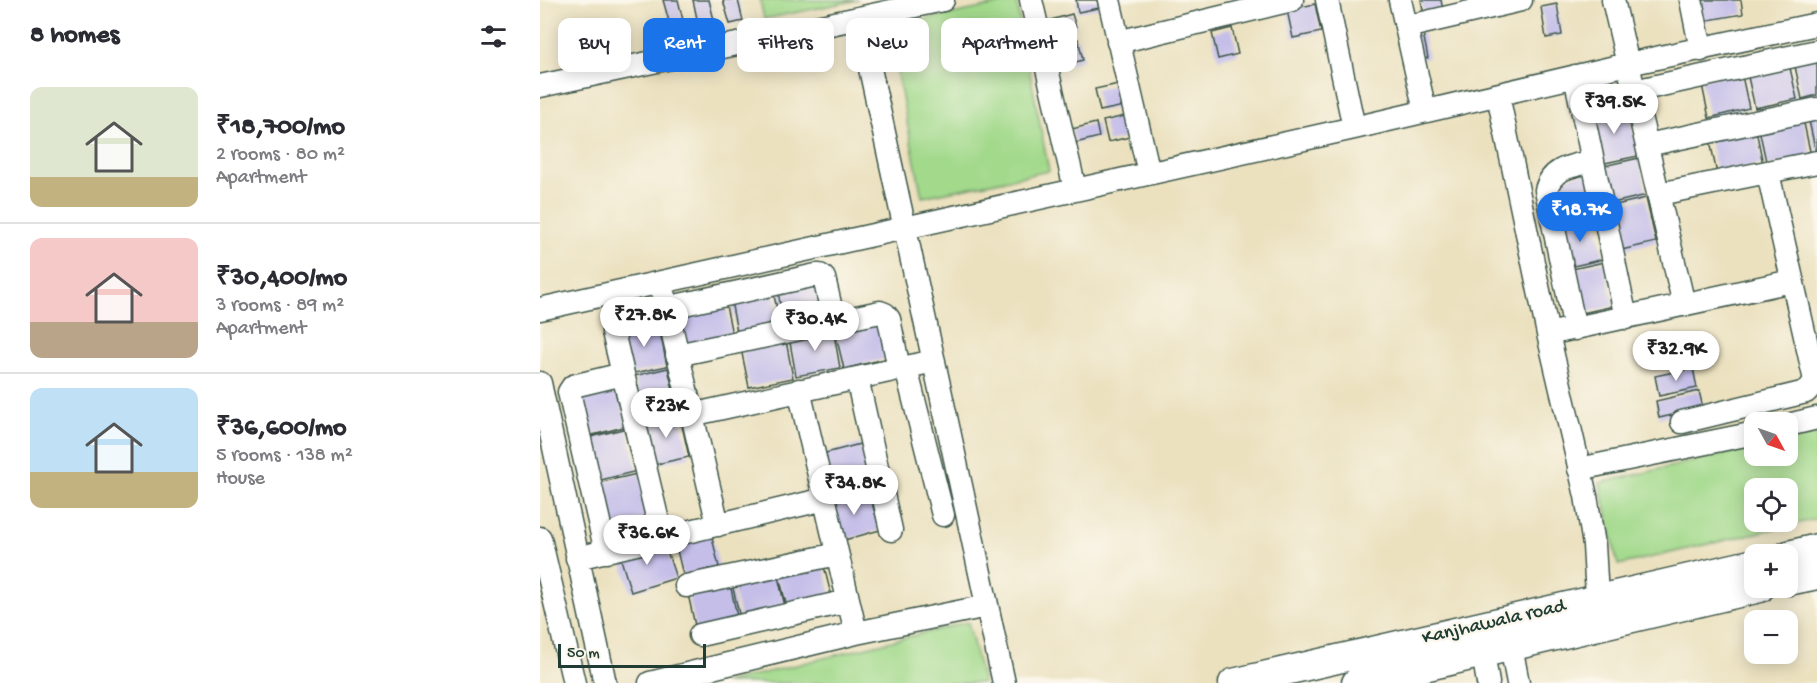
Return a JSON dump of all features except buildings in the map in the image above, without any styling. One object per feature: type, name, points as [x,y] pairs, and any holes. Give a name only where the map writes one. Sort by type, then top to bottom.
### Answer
[{"type":"main road","points":[[1798,553],[1817,548]]},
{"type":"main road","name":"Kanjhawala road","points":[[1356,683],[1405,677],[1511,646],[1598,613],[1744,567]]},
{"type":"main road","points":[[1798,579],[1817,574]]},
{"type":"main road","name":"Kanjhawala road","points":[[1233,683],[1598,613],[1744,590]]},
{"type":"street","points":[[859,18],[943,0]]},
{"type":"street","points":[[1031,0],[1075,189]]},
{"type":"street","points":[[1109,0],[1149,173]]},
{"type":"street","points":[[1118,42],[1292,0]]},
{"type":"street","points":[[1327,0],[1354,128]]},
{"type":"street","points":[[1400,0],[1425,111]]},
{"type":"street","points":[[1406,27],[1521,0]]},
{"type":"street","points":[[1613,0],[1684,305]]},
{"type":"street","points":[[1691,0],[1701,50]]},
{"type":"street","points":[[540,86],[846,21]]},
{"type":"street","points":[[540,309],[1354,128],[1628,64],[1817,24]]},
{"type":"street","points":[[1635,91],[1817,51]]},
{"type":"street","points":[[871,72],[1004,683]]},
{"type":"street","points":[[1575,76],[1626,318]]},
{"type":"street","points":[[1498,95],[1594,545],[1598,613]]},
{"type":"street","points":[[1647,145],[1817,109]]},
{"type":"street","points":[[1575,329],[1546,190],[1548,182],[1555,173],[1593,161]]},
{"type":"street","points":[[1659,194],[1817,162]]},
{"type":"street","points":[[1682,423],[1806,392],[1814,383],[1811,333],[1792,281],[1768,173]]},
{"type":"street","points":[[662,538],[613,332],[615,325],[666,308],[820,275],[824,278],[834,321]]},
{"type":"street","points":[[1548,334],[1792,281]]},
{"type":"street","points":[[661,282],[718,525]]},
{"type":"street","points":[[677,355],[834,321],[880,312],[885,314],[889,319],[943,516]]},
{"type":"street","points":[[692,415],[934,361]]},
{"type":"street","points":[[606,552],[569,392],[573,386],[623,374]]},
{"type":"street","points":[[857,378],[891,531]]},
{"type":"street","points":[[540,383],[605,683]]},
{"type":"street","points":[[800,390],[856,633]]},
{"type":"street","points":[[1798,423],[1817,418]]},
{"type":"street","points":[[1579,470],[1744,435]]},
{"type":"street","points":[[578,558],[825,499]]},
{"type":"street","points":[[540,538],[574,683]]},
{"type":"street","points":[[686,586],[837,554]]},
{"type":"street","points":[[700,635],[848,601]]},
{"type":"street","points":[[650,683],[856,633],[987,606]]},
{"type":"street","points":[[1511,646],[1518,683]]},
{"type":"street","points":[[1482,653],[1488,683]]},
{"type":"green space","points":[[760,0],[858,0],[769,18],[764,18]]},
{"type":"green space","points":[[1016,1],[1019,18],[941,18],[941,72],[1030,72],[1049,171],[922,197],[897,72],[929,72],[929,19]]},
{"type":"green space","points":[[1817,433],[1817,519],[1798,523],[1798,478],[1744,478],[1744,532],[1761,532],[1618,565],[1600,483],[1744,450],[1744,466],[1798,466],[1798,438]]},
{"type":"green space","points":[[968,622],[983,683],[724,683]]}]
